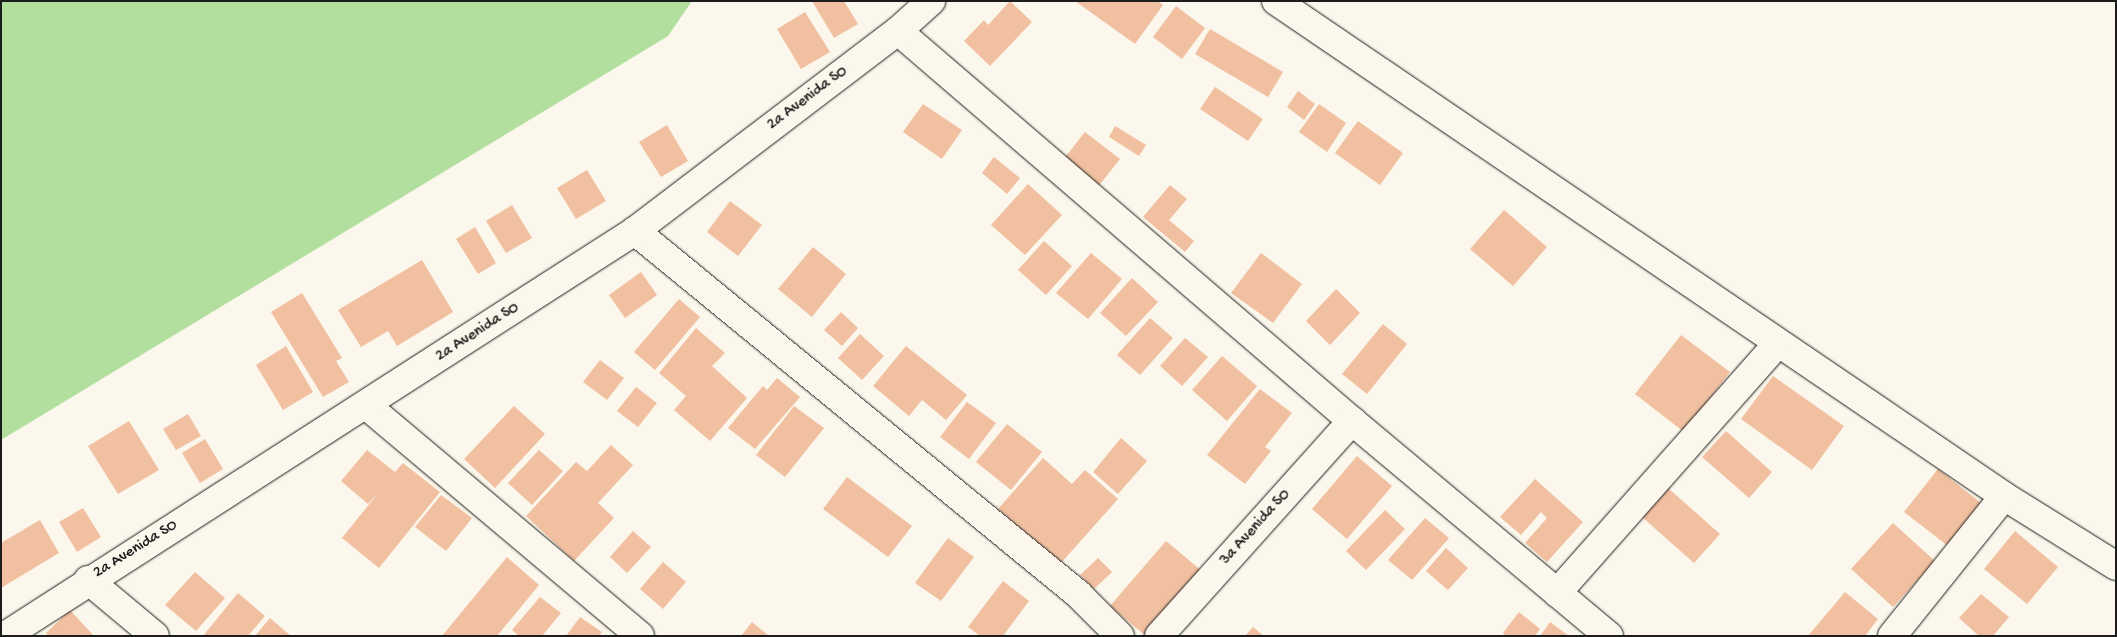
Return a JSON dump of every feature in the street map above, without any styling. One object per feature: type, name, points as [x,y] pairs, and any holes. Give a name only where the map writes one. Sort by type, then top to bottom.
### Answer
[{"type":"street","name":"2a Avenida SO","points":[[5,636],[88,580],[366,405],[635,231],[898,31],[931,1]]},
{"type":"street","points":[[1276,1],[1777,344],[2004,496],[2116,566]]},
{"type":"street","points":[[898,31],[1352,421],[1609,636]]},
{"type":"street","points":[[635,231],[1078,594],[1120,636]]},
{"type":"street","points":[[1557,593],[1777,344]]},
{"type":"street","points":[[366,405],[640,636]]},
{"type":"street","name":"3a Avenida SO","points":[[1159,636],[1352,421]]},
{"type":"street","points":[[1892,636],[2004,496]]},
{"type":"street","points":[[88,580],[154,636]]},
{"type":"green space","points":[[1,1],[692,1],[668,36],[1,440]]},
{"type":"building","points":[[812,1],[844,1],[858,24],[834,38]]},
{"type":"building","points":[[1010,1],[1032,22],[990,66],[964,41],[984,20],[988,25]]},
{"type":"building","points":[[1075,1],[1158,1],[1163,5],[1135,44]]},
{"type":"building","points":[[1176,6],[1205,28],[1182,59],[1153,37]]},
{"type":"building","points":[[805,12],[830,52],[801,69],[777,29]]},
{"type":"building","points":[[1210,29],[1283,72],[1268,97],[1195,54]]},
{"type":"building","points":[[1215,87],[1263,119],[1248,141],[1200,109]]},
{"type":"building","points":[[1298,91],[1315,104],[1304,120],[1287,107]]},
{"type":"building","points":[[923,104],[962,130],[942,159],[903,132]]},
{"type":"building","points":[[1319,104],[1346,123],[1327,152],[1299,132]]},
{"type":"building","points":[[1358,121],[1403,153],[1380,185],[1335,153]]},
{"type":"building","points":[[667,125],[688,161],[661,177],[639,142]]},
{"type":"building","points":[[1115,126],[1146,145],[1139,156],[1109,137]]},
{"type":"building","points":[[1085,132],[1120,159],[1097,188],[1062,161]]},
{"type":"building","points":[[994,157],[1020,178],[1007,194],[982,173]]},
{"type":"building","points":[[587,170],[606,201],[576,219],[557,188]]},
{"type":"building","points":[[1028,184],[1062,215],[1025,255],[991,225]]},
{"type":"building","points":[[1170,185],[1187,199],[1169,220],[1194,241],[1185,252],[1143,217]]},
{"type":"building","points":[[730,201],[762,225],[738,256],[707,232]]},
{"type":"building","points":[[512,205],[532,238],[506,253],[486,221]]},
{"type":"building","points":[[1504,210],[1547,247],[1513,286],[1470,249]]},
{"type":"building","points":[[475,227],[496,263],[478,274],[456,239]]},
{"type":"building","points":[[1044,241],[1072,266],[1046,295],[1018,270]]},
{"type":"building","points":[[813,247],[846,274],[812,317],[778,289]]},
{"type":"building","points":[[1091,253],[1122,279],[1088,319],[1056,293]]},
{"type":"building","points":[[1261,253],[1302,284],[1273,323],[1231,293]]},
{"type":"building","points":[[422,260],[453,312],[397,346],[388,331],[361,347],[338,310]]},
{"type":"building","points":[[641,272],[657,295],[625,318],[609,295]]},
{"type":"building","points":[[1132,278],[1158,302],[1126,336],[1100,313]]},
{"type":"building","points":[[1336,289],[1360,313],[1330,345],[1306,321]]},
{"type":"building","points":[[302,293],[342,358],[336,361],[349,382],[323,397],[271,312]]},
{"type":"building","points":[[679,299],[700,317],[655,370],[634,352]]},
{"type":"building","points":[[841,312],[858,328],[842,346],[824,330]]},
{"type":"building","points":[[1150,318],[1173,338],[1140,375],[1117,355]]},
{"type":"building","points":[[1383,324],[1407,344],[1367,394],[1342,374]]},
{"type":"building","points":[[696,328],[725,353],[712,366],[747,398],[710,441],[674,410],[686,396],[659,373]]},
{"type":"building","points":[[860,334],[884,356],[862,380],[838,358]]},
{"type":"building","points":[[1681,335],[1730,372],[1684,432],[1635,394]]},
{"type":"building","points":[[1185,338],[1208,357],[1182,386],[1160,366]]},
{"type":"building","points":[[286,346],[313,392],[283,410],[256,365]]},
{"type":"building","points":[[906,346],[967,395],[946,420],[922,400],[909,416],[873,386]]},
{"type":"building","points":[[1222,356],[1257,386],[1227,421],[1192,390]]},
{"type":"building","points":[[600,360],[624,378],[607,400],[583,382]]},
{"type":"building","points":[[1773,376],[1844,426],[1812,470],[1741,419]]},
{"type":"building","points":[[777,378],[800,397],[755,449],[728,428],[763,386],[767,390]]},
{"type":"building","points":[[636,387],[657,403],[638,427],[617,411]]},
{"type":"building","points":[[1260,389],[1292,413],[1265,447],[1271,451],[1245,484],[1207,455]]},
{"type":"building","points":[[967,402],[996,423],[969,459],[940,437]]},
{"type":"building","points":[[514,406],[545,434],[495,488],[464,459]]},
{"type":"building","points":[[794,406],[824,428],[785,477],[756,455]]},
{"type":"building","points":[[188,414],[201,436],[176,450],[163,429]]},
{"type":"building","points":[[129,421],[159,470],[118,494],[88,446]]},
{"type":"building","points":[[1007,424],[1042,452],[1011,490],[976,462]]},
{"type":"building","points":[[1726,431],[1772,472],[1749,498],[1702,457]]},
{"type":"building","points":[[1121,438],[1147,461],[1118,494],[1093,472]]},
{"type":"building","points":[[205,439],[223,469],[200,483],[182,453]]},
{"type":"building","points":[[611,445],[633,465],[598,503],[614,518],[574,561],[526,516],[576,462],[587,471]]},
{"type":"building","points":[[367,450],[395,472],[403,463],[440,492],[379,568],[342,538],[379,492],[368,504],[341,481]]},
{"type":"building","points":[[539,450],[563,471],[532,505],[508,483]]},
{"type":"building","points":[[1357,456],[1392,486],[1347,539],[1312,509]]},
{"type":"building","points":[[1043,458],[1072,484],[1085,470],[1118,499],[1061,563],[998,509]]},
{"type":"building","points":[[1938,469],[1986,507],[1952,549],[1904,512]]},
{"type":"building","points":[[847,477],[912,526],[888,557],[823,509]]},
{"type":"building","points":[[1535,479],[1583,522],[1547,562],[1525,543],[1547,518],[1541,512],[1521,535],[1500,517]]},
{"type":"building","points":[[1668,488],[1720,534],[1694,563],[1642,517]]},
{"type":"building","points":[[441,495],[472,518],[446,551],[415,527]]},
{"type":"building","points":[[83,508],[101,537],[77,552],[59,522]]},
{"type":"building","points":[[1385,510],[1405,529],[1366,570],[1346,551]]},
{"type":"building","points":[[1425,518],[1449,538],[1412,580],[1388,560]]},
{"type":"building","points":[[40,520],[59,553],[1,588],[1,543]]},
{"type":"building","points":[[1893,523],[1935,561],[1893,607],[1851,569]]},
{"type":"building","points":[[633,531],[651,547],[627,573],[610,557]]},
{"type":"building","points":[[2015,531],[2058,567],[2027,604],[1984,569]]},
{"type":"building","points":[[948,538],[974,557],[941,601],[915,583]]},
{"type":"building","points":[[1166,541],[1202,571],[1146,636],[1110,606]]},
{"type":"building","points":[[1446,548],[1468,568],[1448,590],[1426,571]]},
{"type":"building","points":[[507,557],[539,585],[497,636],[442,636]]},
{"type":"building","points":[[1098,558],[1112,572],[1094,589],[1080,575]]},
{"type":"building","points":[[663,562],[686,582],[663,609],[640,589]]},
{"type":"building","points":[[195,572],[225,598],[196,631],[165,605]]},
{"type":"building","points":[[1003,581],[1029,601],[1003,636],[980,636],[968,627]]},
{"type":"building","points":[[1845,592],[1878,619],[1865,636],[1808,636]]},
{"type":"building","points":[[238,593],[265,616],[248,636],[203,636]]},
{"type":"building","points":[[1981,594],[2009,617],[1993,636],[1979,636],[1959,618]]},
{"type":"building","points":[[540,597],[561,613],[542,636],[519,636],[512,630]]},
{"type":"building","points":[[70,610],[94,636],[49,636],[46,633]]},
{"type":"building","points":[[1519,612],[1540,629],[1535,636],[1506,636],[1503,633]]},
{"type":"building","points":[[580,617],[602,632],[599,636],[566,636]]},
{"type":"building","points":[[270,618],[291,636],[255,636]]},
{"type":"building","points":[[752,622],[769,636],[741,636]]},
{"type":"building","points":[[1550,622],[1569,636],[1540,636]]},
{"type":"building","points":[[1253,627],[1264,636],[1245,636]]}]
